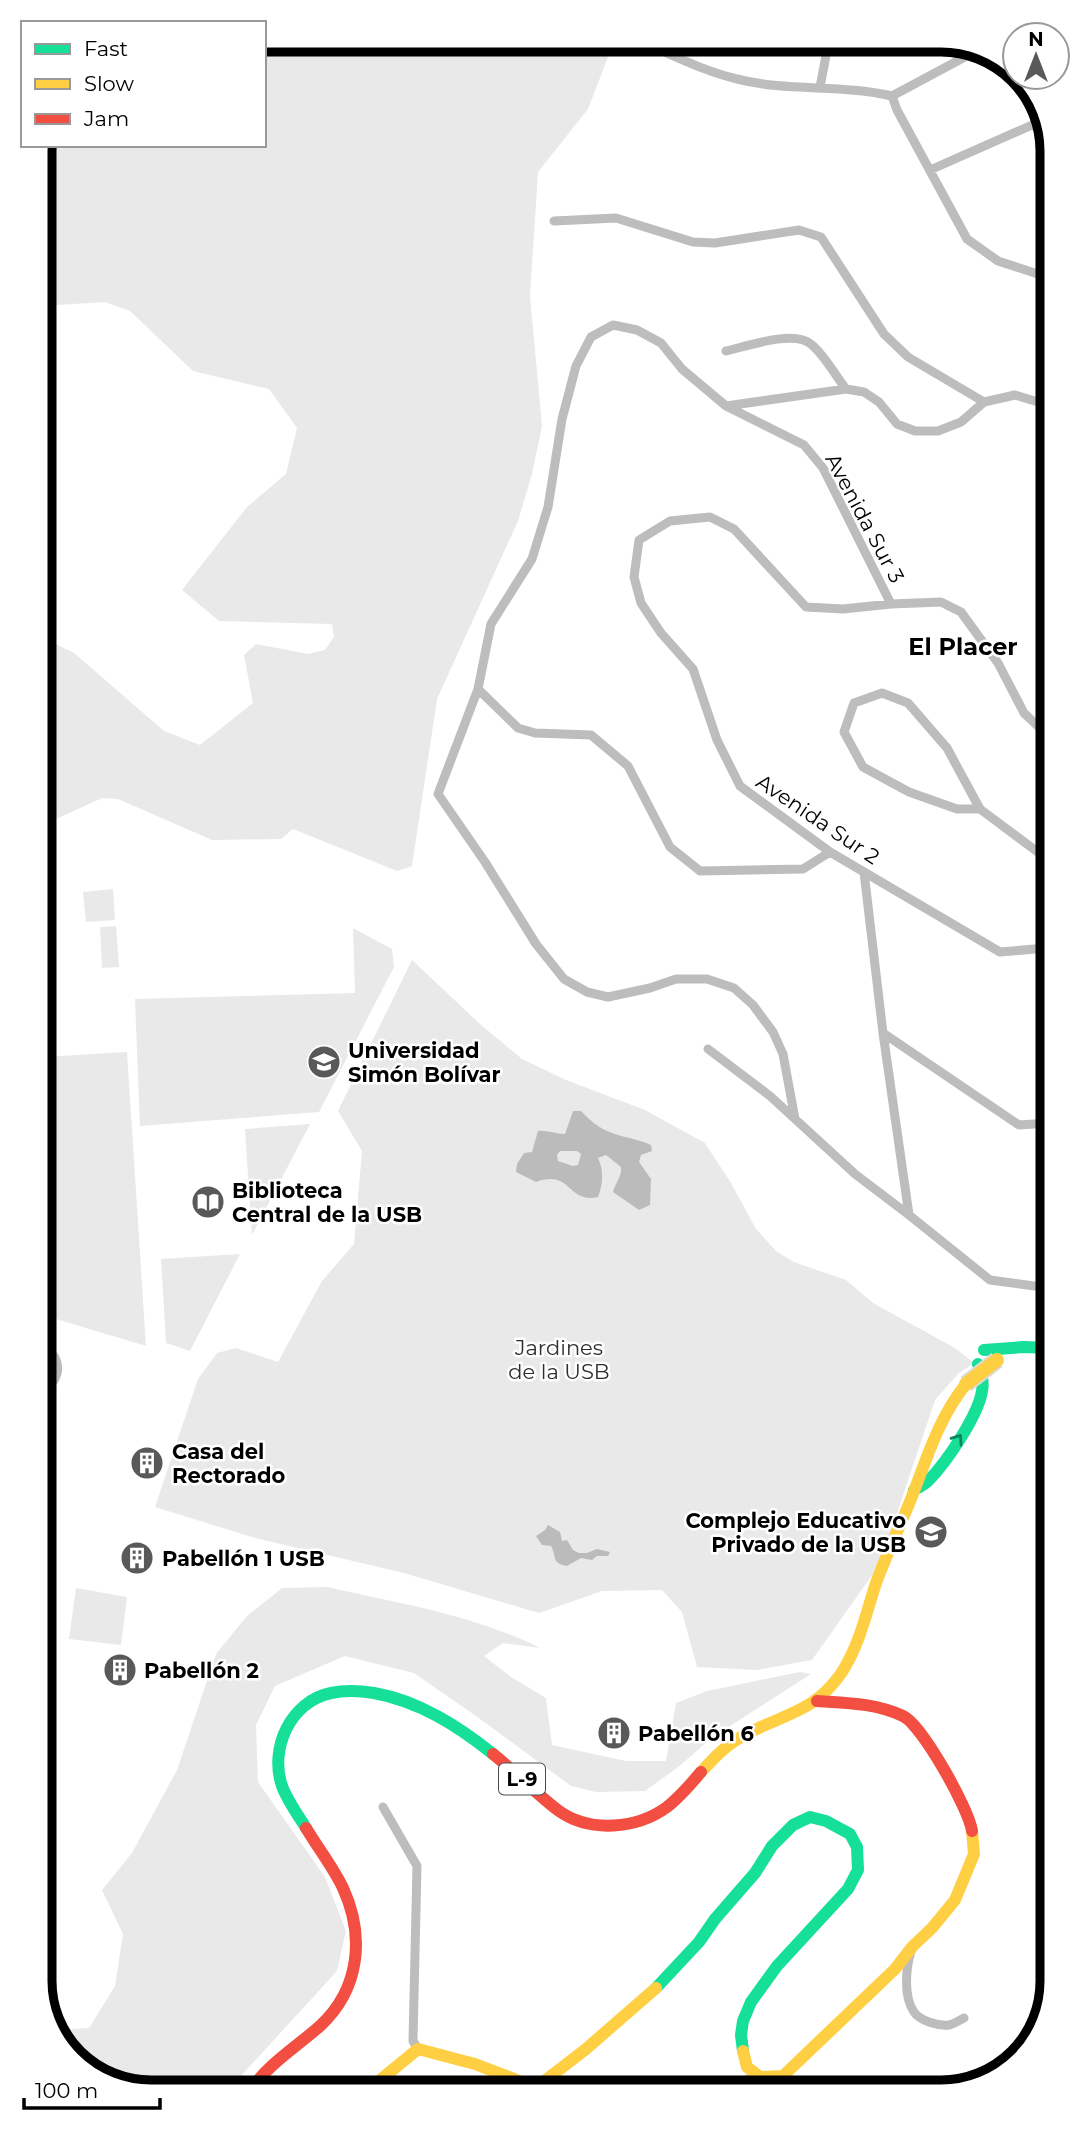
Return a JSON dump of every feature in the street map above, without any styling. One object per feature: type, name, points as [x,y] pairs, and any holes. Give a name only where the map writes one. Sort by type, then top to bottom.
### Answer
[{"type":"main road","points":[[984,1350],[1040,1348]]},
{"type":"main road","name":"L-9","points":[[257,2080],[268,2067],[330,2017],[351,1985],[355,1970],[357,1942],[352,1909],[343,1887],[282,1787],[278,1772],[280,1740],[292,1718],[307,1702],[328,1693],[351,1691],[380,1695],[426,1710],[453,1724],[561,1812],[584,1823],[604,1826],[628,1825],[646,1820],[663,1811],[679,1797],[730,1744],[743,1735],[817,1701],[845,1669],[877,1581],[915,1490],[933,1436],[954,1398],[966,1384],[997,1360],[1017,1353],[1040,1350]]},
{"type":"main road","points":[[915,1490],[927,1483],[977,1409],[984,1388],[983,1374],[978,1364]]},
{"type":"main road","points":[[545,2080],[586,2049],[655,1989],[699,1942],[755,1873],[772,1846],[793,1825],[810,1817],[826,1821],[850,1835],[858,1847],[858,1870],[848,1889],[777,1966],[751,2002],[743,2021],[743,2053],[747,2067],[760,2077],[783,2076],[895,1969],[955,1900],[974,1854],[971,1825],[960,1797],[922,1736],[906,1717],[872,1705],[817,1701]]},
{"type":"main road","points":[[380,2080],[418,2049],[475,2064],[517,2080]]},
{"type":"street","points":[[666,53],[738,80],[892,96],[967,56]]},
{"type":"street","points":[[820,87],[827,53]]},
{"type":"street","points":[[892,96],[967,239],[998,261],[1040,275]]},
{"type":"street","points":[[930,170],[1032,125],[1036,127]]},
{"type":"street","points":[[554,221],[616,218],[694,242],[715,243],[799,230],[821,237],[884,334],[908,357],[984,402]]},
{"type":"street","name":"Avenida Sur 3","points":[[478,689],[491,624],[532,559],[548,507],[562,419],[576,366],[592,337],[612,325],[637,330],[661,343],[682,369],[726,406],[804,445],[823,468],[891,604]]},
{"type":"street","points":[[726,351],[789,337],[802,338],[812,345],[846,389]]},
{"type":"street","points":[[726,406],[846,389],[864,392],[878,402],[897,424],[915,430],[938,431],[961,422],[984,402],[1015,395],[1040,402]]},
{"type":"street","name":"Avenida Sur 2","points":[[891,604],[844,609],[806,607],[734,529],[709,517],[670,521],[639,540],[634,577],[641,603],[661,633],[693,669],[717,740],[740,786],[830,852],[1000,952],[1040,949]]},
{"type":"street","points":[[891,604],[941,602],[961,612],[998,663],[1024,713],[1040,728]]},
{"type":"street","points":[[795,1119],[783,1054],[773,1031],[753,1005],[734,988],[707,979],[676,979],[608,997],[587,992],[564,979],[537,944],[438,794],[478,689],[519,728],[534,733],[592,735],[628,766],[670,847],[699,871],[803,869],[830,852]]},
{"type":"street","points":[[980,808],[957,809],[909,792],[863,767],[844,732],[854,702],[882,693],[908,704],[947,748],[980,808],[1040,854]]},
{"type":"street","points":[[864,872],[883,1033],[909,1215]]},
{"type":"street","points":[[883,1033],[1018,1125],[1040,1124]]},
{"type":"street","points":[[708,1049],[770,1096],[855,1174],[990,1280],[1040,1287]]},
{"type":"street","points":[[383,1807],[417,1866],[413,2041],[418,2049]]},
{"type":"street","points":[[913,1946],[908,1962],[908,1996],[914,2013],[931,2023],[951,2025],[964,2018]]},
{"type":"street","points":[[745,2080],[760,2077]]},
{"type":"green space","points":[[266,52],[610,53],[588,109],[538,172],[530,296],[542,426],[518,521],[437,699],[412,866],[397,871],[293,829],[281,839],[212,840],[118,799],[102,798],[53,821],[53,643],[74,653],[164,731],[200,745],[253,703],[244,655],[256,644],[308,654],[325,650],[334,637],[332,624],[219,621],[182,590],[247,507],[286,474],[297,428],[269,389],[193,371],[130,311],[105,302],[53,305],[53,147],[266,147]]},
{"type":"green space","points":[[113,889],[115,920],[86,922],[83,892]]},
{"type":"green space","points":[[116,926],[119,967],[102,968],[100,927]]},
{"type":"green space","points":[[353,928],[392,949],[394,967],[319,1112],[140,1126],[135,999],[355,993]]},
{"type":"green space","name":"Jardines de la USB","points":[[412,960],[522,1059],[566,1080],[645,1110],[705,1143],[756,1229],[777,1252],[794,1262],[846,1280],[873,1303],[955,1348],[974,1363],[959,1373],[935,1400],[880,1564],[812,1660],[757,1670],[697,1667],[682,1612],[662,1590],[602,1591],[539,1613],[404,1573],[255,1538],[155,1507],[198,1379],[217,1353],[236,1348],[278,1362],[322,1281],[354,1244],[362,1151],[338,1111]]},
{"type":"green space","points":[[127,1052],[146,1346],[52,1318],[53,1056]]},
{"type":"green space","points":[[310,1124],[252,1235],[245,1129]]},
{"type":"green space","points":[[240,1254],[190,1351],[166,1343],[161,1259]]},
{"type":"green space","points":[[327,1587],[408,1605],[462,1618],[540,1648],[503,1643],[484,1656],[511,1677],[546,1698],[552,1745],[626,1761],[666,1761],[676,1703],[707,1691],[800,1672],[811,1674],[713,1737],[645,1791],[596,1792],[571,1786],[414,1673],[345,1656],[275,1686],[256,1725],[258,1782],[325,1877],[346,1931],[337,1971],[240,2080],[145,2080],[119,2075],[96,2064],[81,2052],[65,2029],[89,2028],[115,1986],[123,1934],[102,1890],[132,1853],[177,1770],[216,1654],[247,1616],[282,1588]]},
{"type":"green space","points":[[76,1588],[127,1597],[121,1645],[69,1639]]},
{"type":"shaded area","points":[[573,1111],[581,1111],[604,1130],[651,1145],[652,1151],[641,1155],[639,1162],[651,1179],[650,1205],[639,1210],[613,1192],[621,1167],[606,1155],[598,1158],[602,1177],[598,1197],[580,1196],[557,1180],[536,1182],[516,1172],[517,1164],[524,1153],[532,1152],[538,1131],[565,1134]],"holes":[[[560,1151],[577,1151],[581,1154],[578,1165],[558,1161],[557,1155]]]},
{"type":"shaded area","points":[[52,1349],[58,1354],[62,1368],[58,1383],[53,1388]]},
{"type":"shaded area","points":[[548,1525],[560,1532],[562,1541],[567,1540],[573,1550],[579,1553],[597,1549],[610,1552],[608,1556],[597,1556],[592,1560],[581,1558],[567,1566],[562,1565],[556,1561],[551,1546],[542,1545],[536,1536]]},
{"type":"traffic: fast","points":[[984,1350],[1040,1348]]},
{"type":"traffic: fast","points":[[914,1490],[928,1481],[943,1463],[974,1413],[983,1387],[978,1364]]},
{"type":"traffic: fast","points":[[306,1828],[282,1786],[279,1757],[281,1742],[294,1716],[317,1698],[347,1691],[369,1692],[407,1702],[437,1716],[493,1754]]},
{"type":"traffic: fast","points":[[656,1988],[699,1942],[755,1873],[772,1846],[793,1825],[810,1817],[826,1821],[850,1834],[857,1847],[858,1870],[848,1889],[777,1966],[751,2002],[743,2021],[743,2051]]},
{"type":"traffic: slow","points":[[966,1384],[997,1360]]},
{"type":"traffic: slow","points":[[701,1772],[735,1741],[796,1712],[820,1697],[842,1672],[858,1639],[876,1583],[933,1442],[947,1412],[966,1384]]},
{"type":"traffic: slow","points":[[743,2051],[747,2067],[760,2077],[783,2076],[895,1969],[955,1900],[974,1854],[972,1831]]},
{"type":"traffic: slow","points":[[546,2080],[656,1988]]},
{"type":"traffic: slow","points":[[380,2080],[418,2049],[475,2064],[517,2080]]},
{"type":"traffic: jam","points":[[817,1701],[861,1704],[903,1716],[921,1735],[944,1769],[963,1805],[972,1831]]},
{"type":"traffic: jam","points":[[493,1754],[559,1811],[585,1823],[599,1825],[628,1824],[655,1814],[676,1799],[701,1772]]},
{"type":"traffic: jam","points":[[258,2080],[320,2026],[333,2011],[344,1996],[355,1961],[356,1943],[350,1906],[339,1880],[306,1828]]},
{"type":"place","name":"Universidad Simón Bolívar","points":[[324,1062]]},
{"type":"place","name":"Biblioteca Central de la USB","points":[[208,1202]]},
{"type":"place","name":"Casa del Rectorado","points":[[147,1463]]},
{"type":"place","name":"Complejo Educativo Privado de la USB","points":[[931,1532]]},
{"type":"place","name":"Pabellón 1 USB","points":[[137,1558]]},
{"type":"place","name":"Pabellón 2","points":[[120,1670]]},
{"type":"place","name":"Pabellón 6","points":[[614,1733]]},
{"type":"district","name":"El Placer","points":[[963,646]]}]
